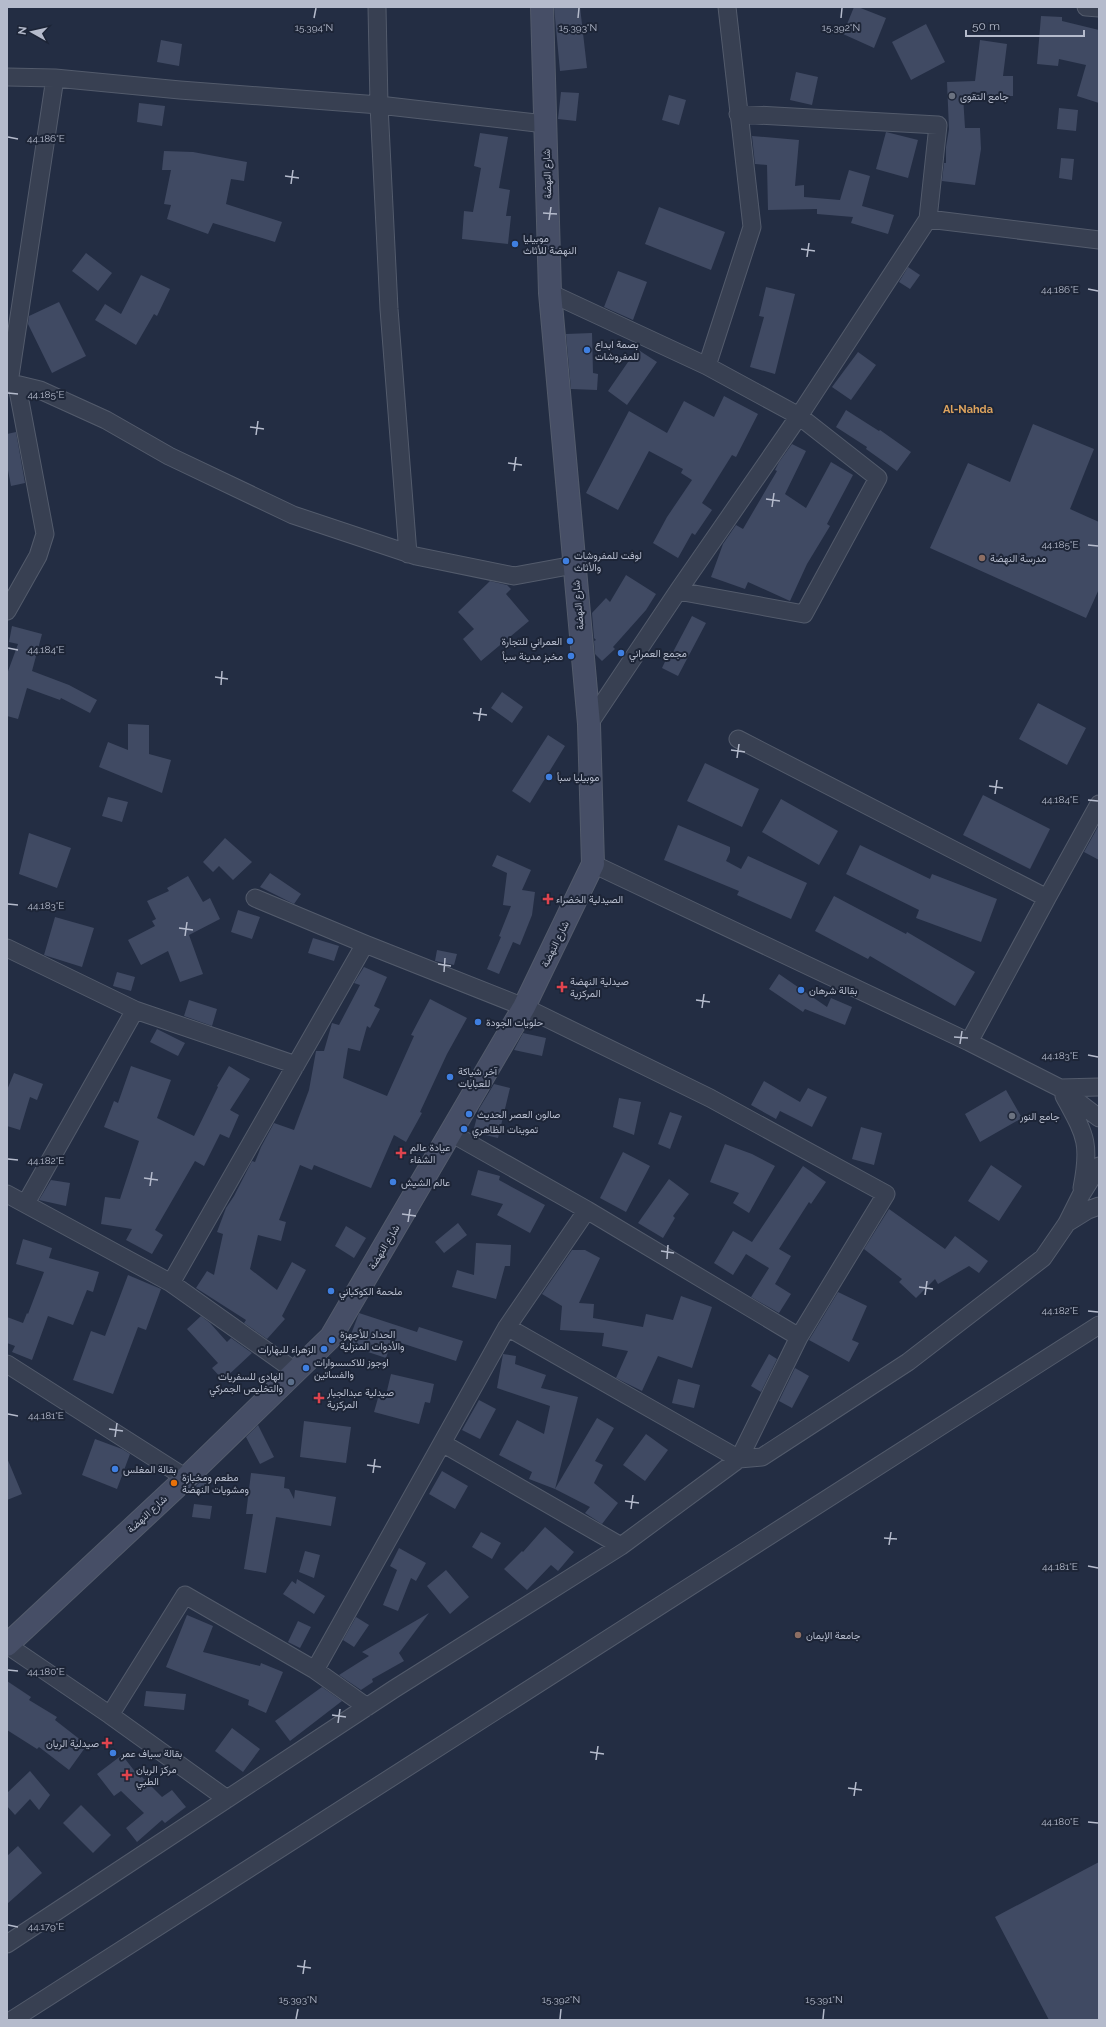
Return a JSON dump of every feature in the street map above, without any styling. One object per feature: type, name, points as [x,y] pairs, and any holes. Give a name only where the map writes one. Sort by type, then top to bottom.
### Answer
[{"type":"street","points":[[377,7],[379,105],[389,309],[408,554]]},
{"type":"street","name":"شارع النهضة","points":[[7,1645],[186,1478],[331,1337],[452,1133],[524,1007],[593,864],[589,724],[550,293],[542,7]]},
{"type":"street","points":[[707,366],[752,227],[727,7]]},
{"type":"street","points":[[1086,7],[1099,8]]},
{"type":"street","points":[[7,77],[55,78],[180,90],[379,105],[545,124]]},
{"type":"street","points":[[7,611],[38,556],[45,534],[11,383],[55,78]]},
{"type":"street","points":[[589,724],[678,591],[800,416],[928,219],[938,125],[738,114]]},
{"type":"street","points":[[928,219],[1099,240]]},
{"type":"street","points":[[550,293],[707,366],[800,416],[878,478],[804,614],[678,591]]},
{"type":"street","points":[[11,383],[40,390],[106,420],[169,456],[293,515],[408,554],[514,576],[574,565]]},
{"type":"street","points":[[738,739],[1047,898]]},
{"type":"street","points":[[969,1042],[1099,804]]},
{"type":"street","points":[[593,864],[969,1042],[1060,1088],[1099,1118]]},
{"type":"street","points":[[7,1944],[367,1707],[621,1546],[739,1459],[799,1337],[886,1194],[710,1098],[524,1007],[365,944],[255,898]]},
{"type":"street","points":[[170,1282],[365,944]]},
{"type":"street","points":[[7,948],[135,1010],[296,1065]]},
{"type":"street","points":[[26,1203],[135,1010]]},
{"type":"street","points":[[1060,1088],[1099,1087]]},
{"type":"street","points":[[1060,1088],[1075,1114],[1084,1134],[1086,1157],[1081,1195]]},
{"type":"street","points":[[452,1133],[587,1210],[799,1337]]},
{"type":"street","points":[[507,1327],[739,1459],[762,1457],[908,1362],[1043,1258],[1067,1223],[1081,1195],[1099,1166]]},
{"type":"street","points":[[7,1194],[170,1282],[295,1371]]},
{"type":"street","points":[[1067,1223],[1088,1210],[1099,1206]]},
{"type":"street","points":[[315,1670],[507,1327],[587,1210]]},
{"type":"street","points":[[12,2020],[1099,1325]]},
{"type":"street","points":[[7,1364],[186,1478]]},
{"type":"street","points":[[442,1443],[621,1546]]},
{"type":"street","points":[[110,1715],[185,1595],[315,1670],[367,1707]]},
{"type":"street","points":[[7,1645],[110,1715],[227,1799]]},
{"type":"building","points":[[554,7],[580,7],[587,68],[560,71]]},
{"type":"building","points":[[854,7],[858,7],[886,18],[874,48],[843,34]]},
{"type":"building","points":[[1041,16],[1062,17],[1062,21],[1099,30],[1099,103],[1077,96],[1086,65],[1059,59],[1058,66],[1037,64]]},
{"type":"building","points":[[926,24],[945,62],[911,80],[892,42]]},
{"type":"building","points":[[161,40],[182,44],[179,66],[157,62]]},
{"type":"building","points":[[980,40],[1007,44],[1003,76],[1013,76],[1013,96],[963,96],[965,128],[980,128],[981,149],[975,185],[942,181],[944,163],[946,163],[946,147],[949,129],[947,82],[975,81]]},
{"type":"building","points":[[796,72],[818,77],[812,105],[790,100]]},
{"type":"building","points":[[561,92],[579,93],[576,121],[558,119]]},
{"type":"building","points":[[669,95],[686,100],[679,125],[662,120]]},
{"type":"building","points":[[139,103],[165,106],[162,126],[137,122]]},
{"type":"building","points":[[1059,108],[1078,110],[1076,131],[1057,129]]},
{"type":"building","points":[[886,132],[918,140],[908,178],[876,169]]},
{"type":"building","points":[[480,133],[508,137],[499,188],[510,190],[506,216],[511,216],[508,244],[462,239],[464,211],[473,212],[481,168],[474,166]]},
{"type":"building","points":[[752,136],[799,140],[795,186],[804,185],[804,197],[840,200],[849,170],[870,176],[862,206],[894,215],[888,234],[851,223],[853,217],[817,214],[817,209],[768,210],[767,165],[755,164]]},
{"type":"building","points":[[164,151],[193,152],[247,162],[244,181],[231,179],[226,204],[282,222],[275,242],[213,223],[208,234],[167,219],[171,205],[164,204],[171,170],[162,170]]},
{"type":"building","points":[[1061,158],[1074,159],[1072,180],[1059,178]]},
{"type":"building","points":[[659,207],[725,232],[711,270],[645,244]]},
{"type":"building","points":[[86,253],[112,273],[98,291],[72,271]]},
{"type":"building","points":[[908,267],[920,275],[910,289],[899,282]]},
{"type":"building","points":[[618,271],[647,282],[633,320],[604,307]]},
{"type":"building","points":[[141,275],[170,289],[157,316],[154,314],[136,345],[95,320],[105,304],[121,314]]},
{"type":"building","points":[[766,287],[795,294],[775,374],[750,367],[764,317],[759,316]]},
{"type":"building","points":[[59,302],[86,356],[52,373],[28,324],[29,316]]},
{"type":"building","points":[[592,333],[593,373],[598,374],[597,390],[571,389],[566,334]]},
{"type":"building","points":[[637,349],[657,362],[627,405],[608,391]]},
{"type":"building","points":[[858,352],[876,365],[851,400],[832,387]]},
{"type":"building","points":[[724,396],[758,414],[736,457],[732,455],[702,503],[712,510],[695,535],[692,533],[678,558],[653,543],[667,517],[692,480],[681,473],[683,469],[649,451],[618,510],[586,493],[629,411],[667,433],[684,401],[714,417]]},
{"type":"building","points":[[846,410],[879,431],[880,430],[911,452],[897,471],[866,449],[867,447],[836,427]]},
{"type":"building","points":[[1033,424],[1094,449],[1070,509],[1099,522],[1099,589],[1086,618],[930,548],[968,463],[1010,482]]},
{"type":"building","points":[[16,432],[25,483],[11,486],[7,465],[7,434]]},
{"type":"building","points":[[792,444],[806,451],[785,494],[806,508],[831,462],[853,475],[827,524],[830,526],[807,564],[790,601],[748,582],[745,589],[711,577],[723,544],[736,525],[743,529],[777,471],[775,470],[779,462]]},
{"type":"building","points":[[626,575],[656,594],[646,610],[613,647],[615,649],[602,661],[595,654],[594,641],[596,640],[594,638],[592,613],[606,598],[610,602]]},
{"type":"building","points":[[490,581],[507,585],[511,589],[506,594],[529,621],[481,661],[463,639],[474,629],[458,612]]},
{"type":"building","points":[[692,616],[706,623],[678,676],[662,668],[670,651],[673,652]]},
{"type":"building","points":[[12,626],[42,634],[32,671],[69,685],[97,700],[90,713],[61,698],[60,700],[27,688],[18,719],[7,716],[7,674],[18,644],[9,642]]},
{"type":"building","points":[[502,692],[523,707],[512,723],[491,708]]},
{"type":"building","points":[[1038,703],[1086,728],[1067,765],[1019,739]]},
{"type":"building","points":[[128,724],[149,725],[149,754],[171,760],[162,793],[99,767],[108,742],[128,750]]},
{"type":"building","points":[[548,735],[565,746],[530,803],[512,791]]},
{"type":"building","points":[[705,763],[759,789],[742,827],[687,801]]},
{"type":"building","points":[[983,795],[1050,829],[1030,869],[963,835]]},
{"type":"building","points":[[108,797],[128,802],[122,822],[102,816]]},
{"type":"building","points":[[781,799],[838,831],[819,865],[762,832]]},
{"type":"building","points":[[678,825],[730,847],[730,852],[726,861],[741,869],[748,856],[807,883],[791,919],[737,895],[739,891],[664,860]]},
{"type":"building","points":[[1099,825],[1099,860],[1084,852]]},
{"type":"building","points":[[29,833],[71,848],[57,888],[19,874]]},
{"type":"building","points":[[225,838],[252,862],[233,880],[219,866],[213,872],[203,862]]},
{"type":"building","points":[[860,845],[930,879],[932,874],[997,899],[981,942],[916,918],[919,910],[846,874]]},
{"type":"building","points":[[497,855],[531,870],[522,890],[535,892],[532,915],[520,945],[513,942],[499,974],[487,969],[501,937],[499,936],[511,906],[503,905],[507,873],[492,866]]},
{"type":"building","points":[[270,873],[301,894],[294,904],[260,887]]},
{"type":"building","points":[[188,876],[203,902],[210,898],[220,919],[189,935],[203,974],[180,982],[168,951],[141,965],[128,940],[155,926],[152,921],[156,919],[147,901],[169,891],[167,888]]},
{"type":"building","points":[[834,896],[906,934],[907,932],[975,972],[955,1006],[870,956],[868,959],[815,931]]},
{"type":"building","points":[[238,910],[260,917],[252,939],[231,932]]},
{"type":"building","points":[[55,917],[94,928],[82,967],[44,955]]},
{"type":"building","points":[[313,938],[339,946],[334,961],[308,953]]},
{"type":"building","points":[[437,950],[457,954],[454,965],[435,961]]},
{"type":"building","points":[[364,967],[387,977],[374,1006],[380,1009],[370,1028],[367,1026],[360,1051],[348,1048],[343,1078],[387,1096],[414,1036],[411,1035],[430,999],[467,1018],[447,1054],[420,1112],[422,1113],[406,1142],[394,1135],[371,1188],[314,1165],[312,1170],[300,1165],[279,1220],[286,1222],[281,1241],[258,1235],[250,1269],[277,1290],[292,1262],[306,1270],[282,1316],[285,1319],[267,1339],[244,1323],[246,1320],[196,1288],[207,1271],[214,1275],[223,1234],[217,1232],[226,1208],[252,1161],[255,1162],[274,1123],[294,1130],[309,1090],[316,1051],[324,1051],[332,1023],[339,1025],[360,985],[354,983]]},
{"type":"building","points":[[117,972],[135,977],[131,991],[113,986]]},
{"type":"building","points":[[779,974],[827,1007],[831,998],[852,1007],[845,1025],[805,1009],[803,1012],[769,989]]},
{"type":"building","points":[[189,1000],[217,1009],[212,1026],[184,1016]]},
{"type":"building","points":[[157,1029],[185,1043],[178,1056],[150,1042]]},
{"type":"building","points":[[523,1033],[546,1038],[542,1056],[514,1050]]},
{"type":"building","points":[[131,1066],[171,1080],[157,1118],[194,1136],[218,1087],[217,1086],[229,1066],[250,1079],[230,1110],[239,1115],[229,1138],[220,1134],[204,1166],[195,1161],[155,1230],[163,1235],[152,1254],[126,1240],[132,1229],[101,1224],[105,1197],[120,1199],[139,1141],[104,1127],[114,1101],[118,1103]]},
{"type":"building","points":[[14,1073],[43,1084],[37,1100],[30,1097],[20,1130],[7,1126],[7,1090]]},
{"type":"building","points":[[764,1081],[800,1102],[808,1088],[827,1097],[812,1127],[780,1111],[776,1119],[751,1105]]},
{"type":"building","points":[[494,1084],[510,1088],[498,1138],[473,1132],[479,1109]]},
{"type":"building","points":[[1006,1090],[1022,1118],[980,1142],[965,1114]]},
{"type":"building","points":[[619,1098],[641,1102],[634,1135],[613,1127]]},
{"type":"building","points":[[670,1112],[682,1116],[670,1149],[658,1144]]},
{"type":"building","points":[[861,1127],[882,1133],[874,1165],[852,1159]]},
{"type":"building","points":[[725,1144],[752,1154],[775,1166],[749,1213],[733,1203],[739,1193],[710,1182]]},
{"type":"building","points":[[623,1152],[650,1166],[626,1212],[600,1198]]},
{"type":"building","points":[[991,1165],[1022,1186],[999,1221],[968,1201]]},
{"type":"building","points":[[803,1166],[826,1182],[811,1204],[809,1202],[779,1249],[791,1256],[775,1284],[791,1294],[779,1313],[751,1297],[769,1268],[746,1254],[733,1275],[714,1263],[733,1231],[752,1242]]},
{"type":"building","points":[[478,1170],[500,1176],[499,1180],[545,1205],[530,1233],[497,1215],[503,1204],[471,1195]]},
{"type":"building","points":[[669,1179],[689,1194],[673,1216],[675,1218],[663,1238],[638,1223]]},
{"type":"building","points":[[51,1180],[70,1183],[66,1206],[39,1200]]},
{"type":"building","points":[[889,1209],[945,1249],[955,1236],[988,1261],[979,1273],[969,1266],[938,1284],[935,1279],[916,1298],[899,1282],[902,1279],[864,1249]]},
{"type":"building","points":[[458,1223],[467,1235],[444,1253],[435,1242]]},
{"type":"building","points":[[346,1226],[366,1238],[354,1258],[335,1246]]},
{"type":"building","points":[[23,1239],[52,1248],[49,1258],[99,1272],[93,1292],[87,1290],[73,1325],[48,1316],[32,1360],[12,1352],[15,1346],[7,1343],[7,1317],[23,1323],[44,1272],[16,1264]]},
{"type":"building","points":[[476,1243],[511,1245],[510,1266],[505,1266],[496,1299],[452,1287],[457,1270],[474,1275]]},
{"type":"building","points":[[572,1250],[585,1250],[600,1258],[579,1303],[594,1304],[593,1318],[643,1327],[646,1314],[673,1320],[681,1296],[712,1307],[692,1368],[658,1356],[642,1391],[616,1378],[628,1351],[602,1346],[604,1333],[560,1330],[562,1306],[542,1294]]},
{"type":"building","points":[[128,1275],[161,1289],[146,1330],[138,1327],[113,1394],[73,1380],[91,1331],[105,1336]]},
{"type":"building","points":[[838,1292],[867,1306],[852,1340],[859,1343],[849,1362],[809,1340]]},
{"type":"building","points":[[359,1313],[417,1332],[419,1327],[463,1341],[456,1361],[392,1340],[386,1358],[347,1345]]},
{"type":"building","points":[[201,1316],[210,1323],[227,1342],[231,1338],[252,1353],[223,1380],[212,1368],[218,1363],[187,1329]]},
{"type":"building","points":[[503,1354],[516,1356],[515,1364],[546,1375],[541,1388],[578,1397],[555,1489],[529,1479],[532,1472],[499,1455],[517,1420],[544,1434],[550,1406],[497,1388]]},
{"type":"building","points":[[769,1354],[777,1359],[761,1392],[751,1386]]},
{"type":"building","points":[[795,1368],[809,1376],[792,1408],[779,1401]]},
{"type":"building","points":[[391,1374],[434,1384],[430,1403],[425,1402],[419,1424],[374,1412],[378,1398],[385,1399]]},
{"type":"building","points":[[678,1379],[700,1385],[694,1408],[672,1403]]},
{"type":"building","points":[[479,1400],[496,1409],[480,1439],[462,1430]]},
{"type":"building","points":[[597,1418],[614,1428],[595,1461],[603,1465],[594,1483],[618,1503],[602,1524],[585,1513],[590,1507],[555,1489]]},
{"type":"building","points":[[304,1421],[351,1427],[346,1463],[300,1457]]},
{"type":"building","points":[[258,1425],[274,1457],[260,1464],[246,1437]]},
{"type":"building","points":[[646,1434],[668,1450],[645,1481],[623,1465]]},
{"type":"building","points":[[95,1439],[122,1449],[130,1454],[117,1489],[82,1475]]},
{"type":"building","points":[[7,1458],[22,1494],[7,1500]]},
{"type":"building","points":[[442,1471],[468,1486],[455,1509],[429,1494]]},
{"type":"building","points":[[251,1473],[285,1477],[284,1488],[289,1489],[294,1499],[295,1490],[336,1497],[331,1526],[276,1517],[266,1573],[244,1569],[253,1514],[246,1514]]},
{"type":"building","points":[[207,1475],[213,1482],[201,1492],[196,1486]]},
{"type":"building","points":[[194,1504],[212,1506],[210,1519],[192,1517]]},
{"type":"building","points":[[545,1527],[574,1552],[558,1571],[551,1565],[527,1590],[504,1569],[522,1551],[523,1552]]},
{"type":"building","points":[[481,1532],[501,1543],[492,1559],[472,1547]]},
{"type":"building","points":[[399,1548],[426,1563],[416,1581],[411,1578],[398,1611],[383,1605],[397,1570],[390,1566]]},
{"type":"building","points":[[305,1551],[320,1555],[314,1578],[299,1572]]},
{"type":"building","points":[[446,1570],[469,1597],[450,1614],[427,1586]]},
{"type":"building","points":[[297,1579],[325,1596],[314,1614],[283,1594],[292,1581],[296,1584]]},
{"type":"building","points":[[429,1613],[399,1653],[404,1661],[372,1679],[373,1682],[361,1690],[339,1675],[369,1656],[362,1652]]},
{"type":"building","points":[[187,1615],[213,1626],[203,1652],[260,1666],[261,1663],[283,1672],[266,1713],[248,1705],[249,1700],[166,1667]]},
{"type":"building","points":[[356,1617],[369,1625],[354,1647],[343,1640]]},
{"type":"building","points":[[298,1621],[311,1627],[300,1648],[288,1642]]},
{"type":"building","points":[[7,1681],[31,1697],[29,1700],[57,1717],[55,1720],[87,1745],[69,1770],[39,1747],[37,1749],[7,1730]]},
{"type":"building","points":[[322,1687],[342,1701],[290,1741],[275,1721]]},
{"type":"building","points":[[146,1691],[186,1694],[184,1710],[144,1706]]},
{"type":"building","points":[[232,1728],[260,1749],[243,1772],[215,1751]]},
{"type":"building","points":[[122,1755],[140,1778],[142,1777],[162,1797],[172,1790],[186,1807],[165,1823],[162,1820],[137,1842],[126,1828],[144,1813],[121,1791],[114,1796],[97,1774]]},
{"type":"building","points":[[30,1771],[50,1795],[39,1810],[30,1799],[15,1815],[7,1806],[7,1793]]},
{"type":"building","points":[[81,1805],[111,1835],[93,1853],[63,1823]]},
{"type":"building","points":[[18,1846],[42,1873],[7,1904],[7,1856]]},
{"type":"building","points":[[1099,1862],[1099,2020],[1049,2020],[995,1917]]},
{"type":"place","name":"جامع التقوى","points":[[952,96]]},
{"type":"place","name":"موبيليا النهضة للأثاث","points":[[515,244]]},
{"type":"place","name":"بصمة ابداع للمفروشات","points":[[587,350]]},
{"type":"place","name":"مدرسة النهضة","points":[[982,558]]},
{"type":"place","name":"لوفت للمفروشات والأثاث","points":[[566,561]]},
{"type":"place","name":"العمراني للتجارة","points":[[570,641]]},
{"type":"place","name":"مجمع العمراني","points":[[621,653]]},
{"type":"place","name":"مخبز مدينة سبأ","points":[[571,656]]},
{"type":"place","name":"موبيليا سبأ","points":[[549,777]]},
{"type":"place","name":"الصيدلية الخضراء","points":[[548,899]]},
{"type":"place","name":"صيدلية النهضة المركزية","points":[[562,987]]},
{"type":"place","name":"بقالة شرهان","points":[[801,990]]},
{"type":"place","name":"حلويات الجودة","points":[[478,1022]]},
{"type":"place","name":"آخر شياكة للعبايات","points":[[450,1077]]},
{"type":"place","name":"صالون العصر الحديث","points":[[469,1114]]},
{"type":"place","name":"جامع النور","points":[[1012,1116]]},
{"type":"place","name":"تموينات الظاهري","points":[[464,1129]]},
{"type":"place","name":"عيادة عالم الشفاء","points":[[401,1153]]},
{"type":"place","name":"عالم الشيش","points":[[393,1182]]},
{"type":"place","name":"ملحمة الكوكباني","points":[[331,1291]]},
{"type":"place","name":"الحداد للأجهزة والأدوات المنزلية","points":[[332,1340]]},
{"type":"place","name":"الزهراء للبهارات","points":[[324,1349]]},
{"type":"place","name":"اوجوز للاكسسوارات والفساتين","points":[[306,1368]]},
{"type":"place","name":"الهادي للسفريات والتخليص الجمركي","points":[[291,1382]]},
{"type":"place","name":"صيدلية عبدالجبار المركزية","points":[[319,1398]]},
{"type":"place","name":"بقالة المغلس","points":[[115,1469]]},
{"type":"place","name":"مطعم ومخبازة ومشويات النهضة","points":[[174,1483]]},
{"type":"place","name":"جامعة الإيمان","points":[[798,1635]]},
{"type":"place","name":"صيدلية الريان","points":[[107,1743]]},
{"type":"place","name":"بقالة سياف عمر","points":[[113,1753]]},
{"type":"place","name":"مركز الريان الطبي","points":[[127,1775]]},
{"type":"district","name":"Al-Nahda","points":[[968,409]]}]
